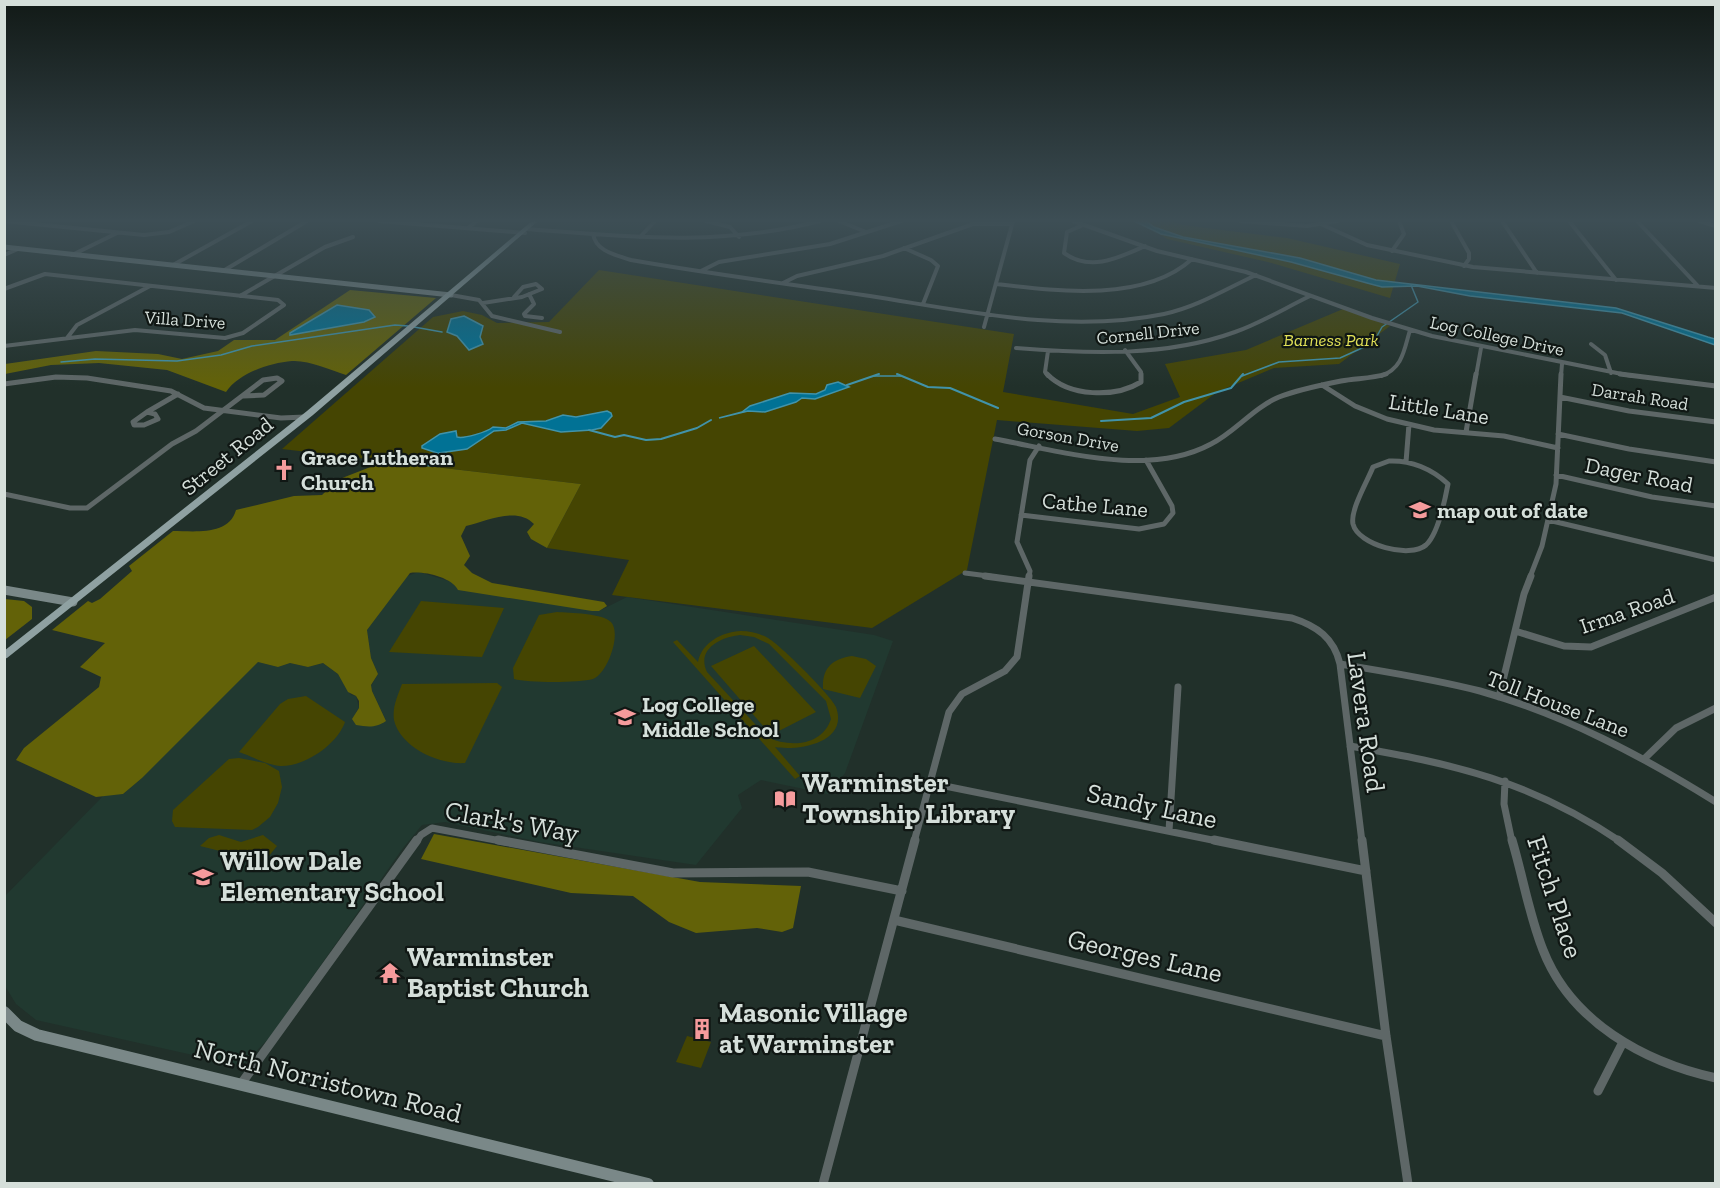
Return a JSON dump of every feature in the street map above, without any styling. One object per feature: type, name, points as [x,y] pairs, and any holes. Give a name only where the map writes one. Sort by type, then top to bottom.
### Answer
[{"type":"main road","name":"Street Road","points":[[4,656],[288,431],[475,276]]},
{"type":"street","name":"Villa Drive","points":[[4,289],[34,276]]},
{"type":"street","name":"Villa Drive","points":[[4,346],[135,330],[225,338],[243,333],[284,304],[278,300],[247,296],[66,276]]},
{"type":"street","points":[[240,296],[275,276]]},
{"type":"street","points":[[247,296],[275,276]]},
{"type":"street","points":[[280,276],[474,298],[483,303],[492,316],[560,332]]},
{"type":"street","points":[[738,276],[987,314],[1065,321],[1148,316],[1186,308],[1253,276]]},
{"type":"street","points":[[783,283],[796,276]]},
{"type":"street","points":[[923,304],[934,276]]},
{"type":"street","points":[[984,327],[998,276]]},
{"type":"street","points":[[996,284],[1080,292],[1115,291],[1144,284],[1161,276]]},
{"type":"street","name":"Log College Drive","points":[[1260,276],[1390,324],[1481,348],[1611,373],[1716,386]]},
{"type":"street","points":[[1576,276],[1716,288]]},
{"type":"street","points":[[1613,276],[1616,280]]},
{"type":"street","points":[[1688,276],[1698,287]]},
{"type":"street","points":[[483,303],[514,297],[529,294],[542,289],[536,284],[527,285],[517,291],[514,297]]},
{"type":"street","points":[[67,338],[77,325],[150,286]]},
{"type":"street","points":[[529,294],[534,304],[524,314],[525,316],[542,318]]},
{"type":"street","name":"Cornell Drive","points":[[1016,348],[1078,352],[1125,350],[1168,347],[1219,338],[1252,326],[1310,296]]},
{"type":"street","name":"Gorson Drive","points":[[995,439],[1099,458],[1146,460],[1184,454],[1206,447],[1264,405],[1288,394],[1322,385],[1374,378],[1392,372],[1400,364],[1410,330]]},
{"type":"street","points":[[1591,344],[1605,355],[1611,373]]},
{"type":"street","points":[[1466,432],[1481,348]]},
{"type":"street","points":[[1048,351],[1045,372],[1054,382],[1076,389],[1113,392],[1129,390],[1142,382],[1141,372],[1125,350]]},
{"type":"street","points":[[1499,697],[1524,594],[1542,546],[1548,520],[1556,475],[1562,364]]},
{"type":"street","points":[[4,384],[69,377],[160,389],[178,394],[204,408],[281,418],[304,417]]},
{"type":"street","points":[[4,494],[19,494],[74,509],[87,508],[172,444],[196,431],[264,380],[277,378],[282,381],[264,395],[243,396]]},
{"type":"street","name":"Little Lane","points":[[1322,385],[1363,411],[1409,424],[1434,430],[1504,436],[1558,448]]},
{"type":"street","points":[[147,412],[155,414],[158,419],[149,424],[134,425],[133,422],[147,412],[178,394]]},
{"type":"street","name":"Darrah Road","points":[[1560,397],[1629,411],[1716,422]]},
{"type":"street","points":[[281,418],[288,422],[288,431]]},
{"type":"street","points":[[1406,462],[1409,424]]},
{"type":"street","points":[[1558,434],[1637,451],[1716,462]]},
{"type":"street","points":[[823,1184],[949,712],[955,701],[971,688],[1005,671],[1017,657],[1030,571],[1017,542],[1030,460],[1039,446]]},
{"type":"street","name":"Cathe Lane","points":[[1021,515],[1139,529],[1164,524],[1173,513],[1172,506],[1146,460]]},
{"type":"street","points":[[1386,461],[1406,462],[1438,473],[1448,484],[1445,501],[1427,544],[1419,550],[1398,551],[1375,544],[1360,536],[1353,526],[1353,517],[1373,467],[1386,461]]},
{"type":"street","name":"Dager Road","points":[[1556,475],[1643,495],[1716,506]]},
{"type":"street","points":[[1548,520],[1716,560]]},
{"type":"street","name":"Lavera Road","points":[[965,573],[1298,620],[1316,627],[1329,637],[1336,647],[1340,664],[1386,1036],[1408,1184]]},
{"type":"street","points":[[4,590],[74,602]]},
{"type":"street","name":"Irma Road","points":[[1515,631],[1563,646],[1591,647],[1716,597]]},
{"type":"street","name":"Toll House Lane","points":[[1340,664],[1439,681],[1499,697],[1569,723],[1644,759],[1716,802]]},
{"type":"street","points":[[1169,831],[1178,687]]},
{"type":"street","points":[[1644,759],[1676,728],[1716,708]]},
{"type":"street","points":[[1350,746],[1455,766],[1505,781],[1565,808],[1620,841],[1683,890],[1716,923]]},
{"type":"street","name":"Fitch Place","points":[[1505,781],[1504,807],[1544,954],[1561,984],[1601,1026],[1623,1042],[1667,1065],[1716,1078]]},
{"type":"street","name":"Sandy Lane","points":[[930,783],[1366,871]]},
{"type":"street","name":"Clark's Way","points":[[241,1084],[421,835],[432,828],[673,873],[808,872],[902,891]]},
{"type":"street","name":"Georges Lane","points":[[894,920],[1386,1036]]},
{"type":"street","name":"North Norristown Road","points":[[4,1012],[18,1026],[30,1033],[648,1184]]},
{"type":"street","points":[[1598,1091],[1623,1042]]},
{"type":"shaded area","points":[[350,290],[436,298],[346,375],[305,362],[283,362],[247,374],[226,392],[167,370],[99,363],[51,365],[5,374],[5,364],[96,351],[158,354],[182,359],[218,351],[234,340],[275,340]]},
{"type":"shaded area","points":[[375,460],[581,484],[547,548],[531,539],[527,532],[534,524],[527,519],[511,515],[502,516],[466,526],[461,536],[470,556],[464,565],[472,573],[492,583],[604,602],[607,606],[599,611],[592,611],[458,590],[455,585],[443,578],[410,573],[367,630],[371,658],[378,674],[371,685],[372,691],[386,721],[379,725],[356,725],[352,719],[359,708],[359,701],[356,696],[348,692],[338,674],[323,663],[308,667],[290,663],[278,667],[258,662],[142,778],[123,794],[96,797],[16,760],[24,748],[99,687],[101,677],[80,667],[105,643],[52,630],[88,601],[92,603],[100,599],[132,571],[129,566],[173,531],[219,528],[232,518],[236,510],[294,496],[322,495],[337,480],[373,466],[368,465],[368,462]]},
{"type":"shaded area","points":[[419,572],[452,582],[456,586],[599,611],[627,597],[874,635],[893,641],[845,773],[828,794],[761,780],[738,795],[742,808],[696,865],[540,842],[445,822],[422,825],[403,848],[271,1036],[242,1066],[36,1020],[16,1004],[5,986],[5,896],[104,795],[123,794],[142,778],[258,662],[278,667],[290,663],[308,667],[323,663],[338,674],[351,695],[356,696],[359,708],[356,712],[386,721],[372,691],[371,686],[378,674],[371,658],[367,630],[407,576]]},
{"type":"shaded area","points":[[5,599],[24,601],[32,607],[32,619],[5,640]]},
{"type":"shaded area","points":[[434,834],[700,882],[801,886],[793,928],[782,932],[757,928],[696,933],[669,922],[633,896],[571,893],[421,859]]},
{"type":"green space","name":"Barness Park","points":[[593,276],[641,276],[1014,334],[1003,392],[1133,414],[1180,397],[1165,364],[1246,350],[1343,309],[1390,326],[1339,364],[1274,368],[1217,392],[1169,428],[1137,431],[997,420],[967,570],[872,628],[612,595],[629,560],[547,548],[581,484],[282,449],[433,317],[463,311],[482,315],[497,323],[549,322]]},
{"type":"green space","points":[[1317,276],[1396,276],[1390,298]]},
{"type":"green space","points":[[421,601],[504,608],[482,657],[389,652]]},
{"type":"green space","points":[[557,612],[593,615],[611,622],[615,635],[614,644],[603,670],[593,679],[586,680],[541,682],[514,679],[513,668],[539,615]]},
{"type":"green space","points":[[734,632],[754,633],[774,642],[815,681],[836,707],[838,719],[835,729],[828,737],[808,746],[775,747],[800,776],[795,779],[673,642],[677,640],[698,662],[704,649],[714,639]],"holes":[[[733,636],[754,637],[769,644],[826,701],[831,719],[827,728],[820,735],[795,743],[785,743],[767,737],[707,672],[704,664],[705,657],[712,646]]]},
{"type":"green space","points":[[754,646],[816,712],[771,735],[711,666]]},
{"type":"green space","points":[[852,656],[866,659],[876,666],[860,698],[823,689],[826,670],[839,659]]},
{"type":"green space","points":[[497,683],[502,687],[465,763],[444,761],[422,752],[412,746],[398,730],[394,720],[394,710],[402,684]]},
{"type":"green space","points":[[306,696],[345,722],[335,739],[327,746],[309,759],[280,766],[239,752],[280,704],[288,699]]},
{"type":"green space","points":[[239,758],[265,763],[279,771],[282,787],[278,803],[270,817],[252,830],[175,827],[172,821],[173,810],[229,759]]},
{"type":"green space","points":[[219,835],[241,842],[263,835],[277,846],[264,862],[200,846],[209,838]]},
{"type":"green space","points":[[687,1036],[711,1042],[701,1068],[676,1062]]},
{"type":"water","points":[[1344,276],[1364,276],[1376,280],[1616,308],[1715,339],[1715,345],[1622,313],[1470,296],[1417,286],[1382,287]]},
{"type":"water","points":[[337,305],[369,310],[375,317],[364,322],[290,335],[290,333]]},
{"type":"water","points":[[464,316],[483,326],[480,337],[483,344],[469,350],[457,336],[447,332],[451,319]]},
{"type":"water","points":[[838,382],[849,387],[815,399],[802,398],[765,412],[748,411],[719,418],[742,412],[750,406],[790,393],[816,394],[825,390],[827,385]]},
{"type":"water","points":[[607,411],[612,416],[601,428],[561,432],[522,423],[506,430],[494,431],[467,449],[439,453],[431,466],[423,465],[433,459],[437,453],[422,448],[422,446],[440,434],[456,431],[457,437],[465,437],[493,427],[506,428],[518,422],[546,421],[563,415],[576,417]]},
{"type":"waterway","points":[[1242,376],[1279,362],[1340,358],[1373,343],[1382,327],[1418,302],[1411,285]]},
{"type":"waterway","points":[[61,362],[95,359],[177,361],[221,355],[252,346],[395,325],[408,326]]},
{"type":"waterway","points":[[414,327],[442,332]]},
{"type":"waterway","points":[[847,385],[879,374]]},
{"type":"waterway","points":[[897,374],[928,387],[950,388],[998,408]]},
{"type":"waterway","points":[[1101,421],[1151,418],[1184,402],[1231,388],[1243,374]]},
{"type":"waterway","points":[[874,376],[901,376]]},
{"type":"waterway","points":[[589,430],[615,437],[624,435],[646,440],[661,439],[697,428],[711,420]]},
{"type":"place","name":"Grace Lutheran Church","points":[[284,470]]},
{"type":"place","name":"map out of date","points":[[1420,510]]},
{"type":"place","name":"Log College Middle School","points":[[625,717]]},
{"type":"place","name":"Warminster Township Library","points":[[785,799]]},
{"type":"place","name":"Willow Dale Elementary School","points":[[203,877]]},
{"type":"place","name":"Warminster Baptist Church","points":[[390,973]]},
{"type":"place","name":"Masonic Village at Warminster","points":[[702,1029]]}]
